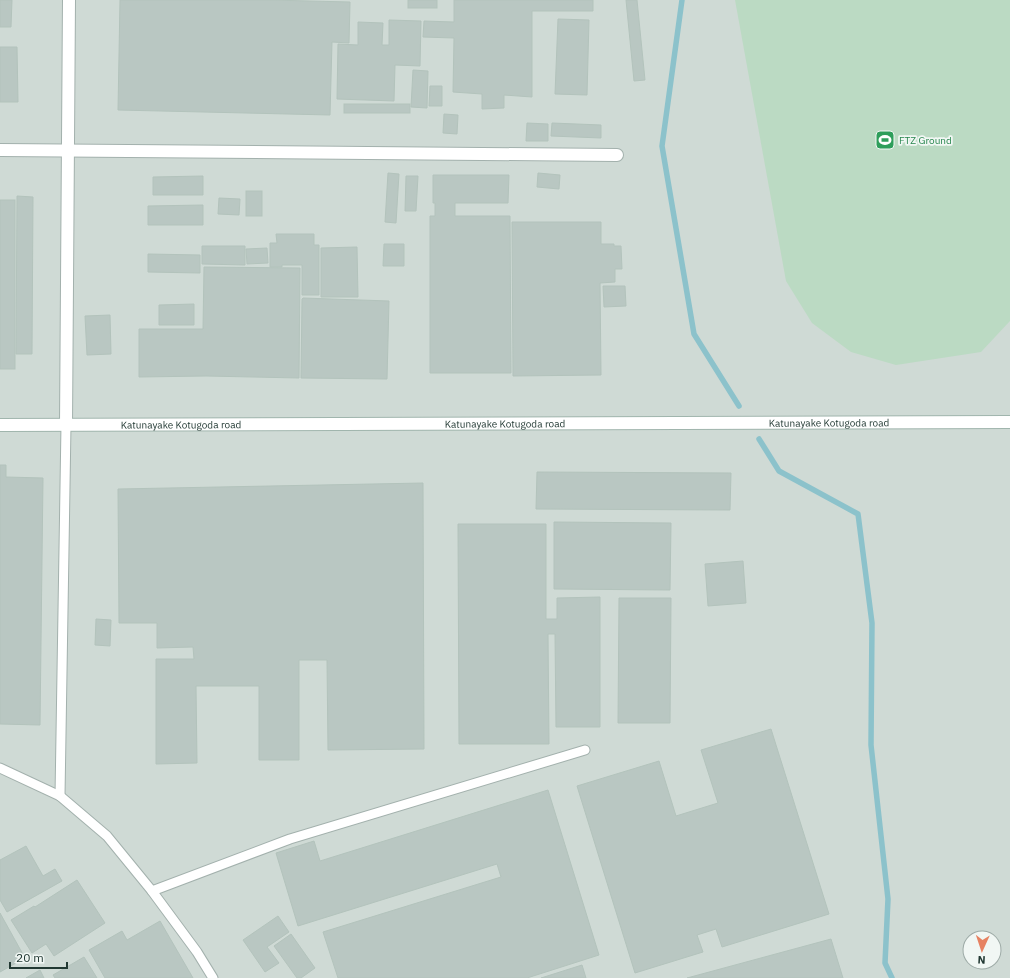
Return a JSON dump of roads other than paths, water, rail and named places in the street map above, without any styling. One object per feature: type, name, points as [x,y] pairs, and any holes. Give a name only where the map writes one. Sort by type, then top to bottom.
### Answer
[{"type":"street","points":[[66,425],[69,0]]},
{"type":"street","points":[[0,150],[617,155]]},
{"type":"street","name":"Katunayake Kotugoda road","points":[[0,425],[1010,422]]},
{"type":"lane","points":[[60,796],[66,425]]},
{"type":"lane","points":[[152,891],[290,839],[584,750]]},
{"type":"lane","points":[[0,768],[60,796],[107,836],[152,891],[197,952],[213,978]]},
{"type":"waterway","points":[[682,0],[662,146],[694,334],[739,406]]},
{"type":"waterway","points":[[759,439],[779,471],[858,514],[872,623],[871,745],[888,899],[885,963],[892,978]]},
{"type":"place","name":"FTZ Ground","points":[[885,140]]}]
